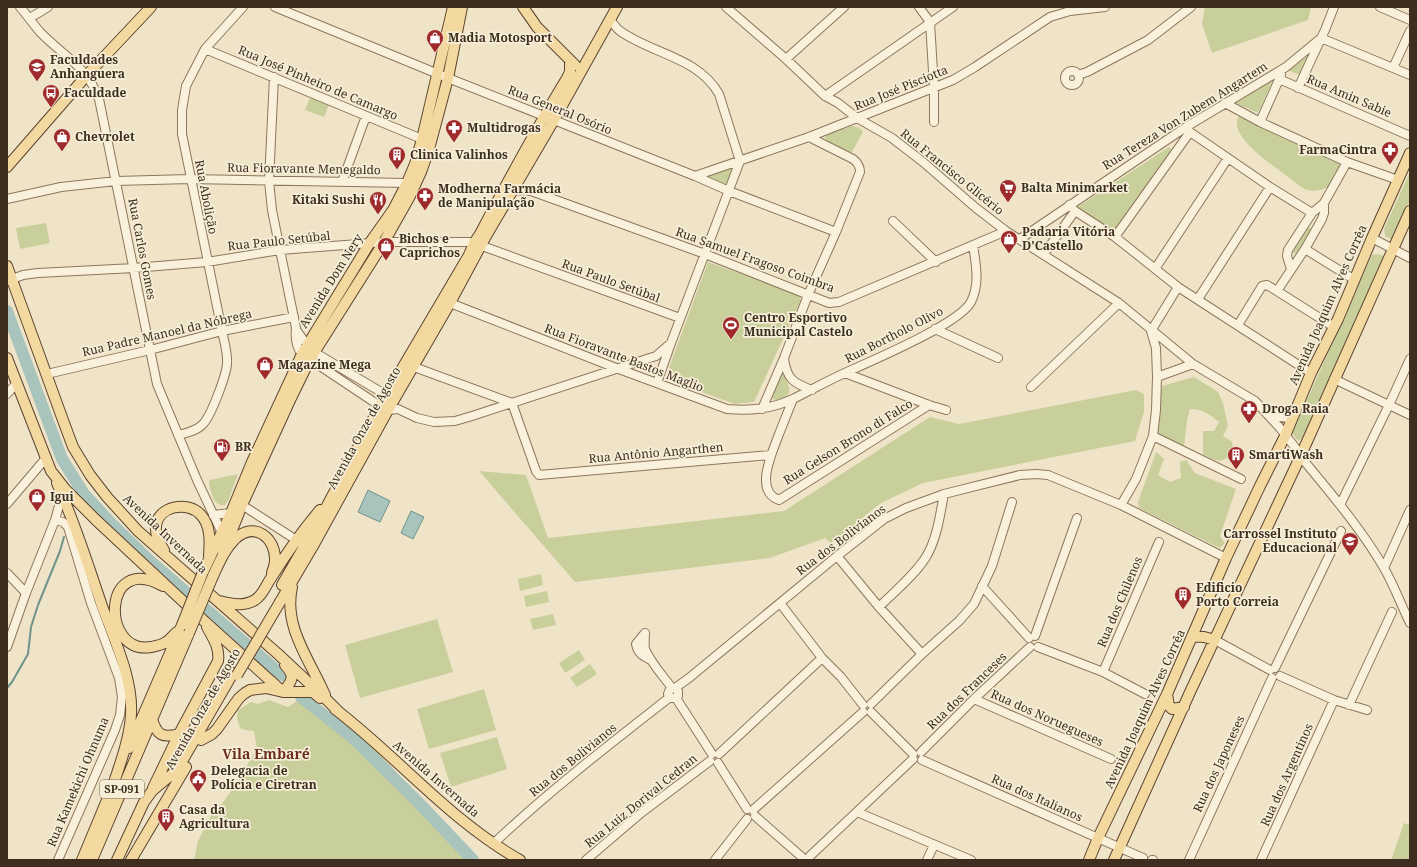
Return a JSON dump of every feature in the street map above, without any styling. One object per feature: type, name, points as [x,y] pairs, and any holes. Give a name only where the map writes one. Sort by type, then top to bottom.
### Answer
[{"type":"main road","points":[[8,164],[87,75],[151,7]]},
{"type":"main road","name":"Avenida Dom Nery","points":[[184,629],[203,572],[222,534],[252,462],[308,353],[369,244],[393,210],[407,183],[415,164],[422,139],[453,7]]},
{"type":"main road","name":"Avenida Dom Nery","points":[[184,629],[214,576],[242,505],[287,405],[308,353],[384,242],[410,196],[421,172],[429,149],[448,78],[462,7]]},
{"type":"main road","points":[[523,7],[537,28],[581,70]]},
{"type":"main road","name":"Avenida Onze de Agosto","points":[[124,859],[165,802],[208,728],[235,674],[277,601],[309,540],[389,404],[469,255],[512,190],[554,120],[617,7]]},
{"type":"main road","name":"Avenida Onze de Agosto","points":[[277,601],[304,564],[309,540],[316,534],[320,519],[332,496],[389,404],[414,367],[450,304],[480,234],[512,172],[570,72],[570,61]]},
{"type":"main road","name":"Avenida Joaquim Alves Corrêa","points":[[1089,860],[1098,838],[1167,694],[1226,558],[1285,436],[1311,373],[1334,327],[1410,153]]},
{"type":"main road","points":[[1114,860],[1301,455],[1410,211]]},
{"type":"main road","name":"Avenida Invernada","points":[[8,273],[74,447],[90,475],[138,531],[278,654],[339,712]]},
{"type":"main road","points":[[7,358],[16,384],[62,495],[81,558],[125,673],[131,696],[131,716],[125,746],[110,794]]},
{"type":"main road","points":[[51,471],[66,490],[96,520],[283,692],[292,678],[292,674],[278,654]]},
{"type":"main road","points":[[218,601],[235,605],[248,603],[256,599],[263,592],[272,577],[309,540],[332,496]]},
{"type":"main road","points":[[170,558],[160,544],[157,536],[157,521],[162,514],[169,510],[186,506],[194,509],[201,515],[206,524],[210,540],[209,562]]},
{"type":"main road","points":[[223,553],[235,539],[243,533],[256,531],[260,532],[269,539],[274,551],[275,561],[272,577]]},
{"type":"main road","points":[[174,592],[155,582],[144,579],[129,582],[122,586],[118,594],[114,606],[115,616],[119,629],[125,638],[134,646],[146,648],[157,646],[166,642],[184,629]]},
{"type":"main road","points":[[293,580],[289,607],[292,623],[296,637],[326,699]]},
{"type":"main road","points":[[152,791],[179,734],[218,661],[218,647],[203,620]]},
{"type":"main road","points":[[110,794],[184,629]]},
{"type":"main road","points":[[179,734],[169,736],[163,735],[158,732],[152,719],[184,629]]},
{"type":"main road","points":[[1193,636],[1215,640]]},
{"type":"main road","name":"Avenida Onze de Agosto","points":[[124,859],[144,802],[152,791],[177,770],[212,709],[235,674]]},
{"type":"main road","name":"Avenida Invernada","points":[[201,740],[212,734],[245,693],[266,688],[283,692],[312,692],[339,712],[404,768],[452,813],[494,844],[520,860]]},
{"type":"main road","points":[[1167,694],[1169,706],[1172,708],[1184,707]]},
{"type":"main road","points":[[212,709],[207,721],[208,728],[213,729],[219,725]]},
{"type":"main road","name":"SP-091","points":[[92,860],[152,719]]},
{"type":"main road","points":[[152,791],[161,788],[164,793],[165,802]]},
{"type":"main road","name":"SP-091","points":[[82,860],[110,794]]},
{"type":"street","name":"Rua Carlos Gomes","points":[[20,7],[40,32],[87,75],[95,88],[99,99],[157,384],[196,480],[222,534]]},
{"type":"street","points":[[30,18],[48,7]]},
{"type":"street","name":"Rua Abolição","points":[[178,435],[194,430],[203,425],[210,415],[226,371],[227,358],[190,179],[182,134],[182,110],[186,86],[205,48],[243,7]]},
{"type":"street","name":"Rua General Osório","points":[[275,7],[437,74],[695,176],[729,191],[836,232]]},
{"type":"street","points":[[786,59],[844,7]]},
{"type":"street","points":[[919,7],[930,22],[934,88],[934,122]]},
{"type":"street","points":[[824,96],[953,7]]},
{"type":"street","name":"Rua José Pisciotta","points":[[695,176],[809,137],[953,80],[1050,17],[1070,12],[1105,7]]},
{"type":"street","points":[[1078,75],[1087,72],[1148,40],[1191,7]]},
{"type":"street","points":[[1298,88],[1334,7]]},
{"type":"street","points":[[1380,7],[1410,20]]},
{"type":"street","name":"Rua Francisco Glicério","points":[[731,9],[824,96],[838,103],[857,118],[892,138],[1006,231],[1119,303],[1151,331],[1193,364],[1255,402],[1301,455],[1362,534],[1384,568],[1410,623]]},
{"type":"street","points":[[610,20],[619,30],[641,43],[682,61],[700,72],[708,79],[719,94],[740,161],[680,318],[657,383]]},
{"type":"street","points":[[1393,68],[1410,30]]},
{"type":"street","points":[[1321,38],[1410,75]]},
{"type":"street","name":"Rua Tereza Von Zubem Angartem","points":[[1020,239],[1069,205],[1188,129],[1225,103],[1286,67],[1321,38]]},
{"type":"street","name":"Rua José Pinheiro de Camargo","points":[[205,48],[422,139]]},
{"type":"street","points":[[1260,122],[1286,67]]},
{"type":"street","points":[[274,77],[270,181],[272,210],[296,328],[308,353],[389,404],[417,418],[434,422],[455,421],[656,356],[671,343]]},
{"type":"street","name":"Rua Amin Sabie","points":[[1279,79],[1410,136]]},
{"type":"street","points":[[1225,103],[1260,122],[1347,162],[1398,180]]},
{"type":"street","points":[[342,182],[366,116]]},
{"type":"street","points":[[1116,237],[1188,129],[1270,187],[1312,214]]},
{"type":"street","points":[[762,409],[860,172],[858,162],[854,158],[809,137]]},
{"type":"street","points":[[1155,269],[1228,158]]},
{"type":"street","points":[[1291,268],[1287,256],[1288,250],[1312,214],[1324,204],[1347,162]]},
{"type":"street","name":"Rua Fioravante Menegaldo","points":[[8,198],[62,187],[116,181],[190,179],[407,183]]},
{"type":"street","points":[[1198,299],[1270,187]]},
{"type":"street","name":"Rua Samuel Fragoso Coimbra","points":[[512,190],[531,191],[705,254],[829,303],[840,302],[1006,231]]},
{"type":"street","points":[[1277,291],[1305,249],[1322,219],[1324,204]]},
{"type":"street","points":[[1069,205],[1075,211],[1116,237],[1178,286],[1311,373]]},
{"type":"street","points":[[1044,254],[1075,211]]},
{"type":"street","points":[[893,221],[936,262]]},
{"type":"street","points":[[1372,238],[1410,258]]},
{"type":"street","name":"Rua Paulo Setúbal","points":[[8,273],[134,268],[207,262],[280,250],[384,242],[477,244],[680,318]]},
{"type":"street","name":"Rua Bortholo Olivo","points":[[793,399],[908,344],[958,316],[970,304],[977,285],[973,246]]},
{"type":"street","points":[[1305,249],[1354,280]]},
{"type":"street","points":[[1238,325],[1262,286],[1267,285],[1334,327]]},
{"type":"street","points":[[1121,505],[1136,479],[1153,436],[1156,410],[1157,377],[1156,348],[1151,331],[1178,286]]},
{"type":"street","points":[[1031,387],[1119,303]]},
{"type":"street","name":"Rua Fioravante Bastos Maglio","points":[[450,304],[727,409],[746,411],[762,409],[783,404],[793,399]]},
{"type":"street","name":"Rua Padre Manoel da Nóbrega","points":[[47,374],[150,350],[222,331],[294,317]]},
{"type":"street","points":[[935,329],[998,358]]},
{"type":"street","points":[[308,353],[389,404]]},
{"type":"street","points":[[784,358],[786,369],[793,382],[812,390]]},
{"type":"street","points":[[1340,505],[1390,405],[1410,359]]},
{"type":"street","points":[[1157,377],[1193,364]]},
{"type":"street","points":[[414,367],[512,403]]},
{"type":"street","points":[[845,373],[946,410]]},
{"type":"street","points":[[1334,379],[1410,415]]},
{"type":"street","points":[[7,394],[16,384]]},
{"type":"street","points":[[771,455],[793,399]]},
{"type":"street","name":"Rua Antônio Angarthen","points":[[512,403],[538,475],[771,455]]},
{"type":"street","name":"Rua Gelson Brono di Falco","points":[[771,455],[767,465],[766,481],[772,497],[779,500],[930,405]]},
{"type":"street","points":[[1267,414],[1292,419]]},
{"type":"street","points":[[1153,436],[1241,479]]},
{"type":"street","points":[[7,504],[46,458]]},
{"type":"street","name":"Rua dos Bolivianos","points":[[674,688],[884,519],[906,508],[944,494],[1006,478],[1036,474],[1048,475],[1121,505],[1226,558]]},
{"type":"street","points":[[878,606],[912,575],[926,556],[934,538],[944,494]]},
{"type":"street","points":[[7,647],[10,629],[55,520],[62,495]]},
{"type":"street","points":[[715,860],[750,813],[867,708],[922,654],[959,621],[974,604],[992,566],[1012,502]]},
{"type":"street","points":[[242,505],[309,540]]},
{"type":"street","points":[[1384,568],[1410,510]]},
{"type":"street","points":[[213,515],[231,513]]},
{"type":"street","points":[[1032,637],[1077,518]]},
{"type":"street","name":"Rua Kamekichi Ohnuma","points":[[55,520],[66,524],[81,558],[91,602],[119,678],[122,697],[120,715],[115,730],[58,860]]},
{"type":"street","name":"Rua dos Japoneses","points":[[1189,860],[1272,672],[1341,531]]},
{"type":"street","name":"Rua dos Chilenos","points":[[1104,672],[1159,542]]},
{"type":"street","points":[[837,556],[878,606],[922,654]]},
{"type":"street","points":[[7,573],[26,593]]},
{"type":"street","points":[[982,586],[1032,637],[1038,638],[1040,642],[1034,647]]},
{"type":"street","name":"Rua dos Italianos","points":[[780,603],[822,658],[841,677],[867,708],[917,756],[1143,858]]},
{"type":"street","points":[[1349,705],[1392,612]]},
{"type":"street","points":[[1215,640],[1272,672],[1277,679],[1280,676],[1334,700],[1367,710]]},
{"type":"street","points":[[1034,647],[1104,672],[1145,694]]},
{"type":"street","name":"Rua dos Franceses","points":[[807,859],[917,756],[974,699],[1034,647]]},
{"type":"street","name":"Rua Luiz Dorival Cedran","points":[[586,860],[641,813],[715,758],[822,658]]},
{"type":"street","points":[[652,661],[679,692],[673,697],[715,758],[750,813],[807,859]]},
{"type":"street","name":"Rua dos Bolivianos","points":[[494,844],[516,822],[587,762],[673,697]]},
{"type":"street","name":"Rua dos Noruegueses","points":[[974,699],[1111,759]]},
{"type":"street","name":"Rua dos Argentinos","points":[[1262,860],[1334,700]]},
{"type":"street","points":[[857,812],[971,860]]},
{"type":"street","points":[[927,860],[934,845]]},
{"type":"green space","points":[[1205,7],[1311,7],[1308,20],[1212,53],[1202,24]]},
{"type":"green space","points":[[1310,54],[1302,76],[1288,70]]},
{"type":"green space","points":[[1276,73],[1258,113],[1233,102]]},
{"type":"green space","points":[[310,98],[329,105],[324,117],[305,110]]},
{"type":"green space","points":[[1239,116],[1342,164],[1332,183],[1326,188],[1315,191],[1309,191],[1300,186],[1263,158],[1245,141],[1239,132],[1237,124]]},
{"type":"green space","points":[[851,126],[861,129],[863,132],[850,155],[826,143],[825,137],[827,134]]},
{"type":"green space","points":[[1169,147],[1172,150],[1115,235],[1076,208]]},
{"type":"green space","points":[[735,164],[728,185],[707,176]]},
{"type":"green space","points":[[1410,172],[1410,201],[1393,240],[1385,236],[1384,229]]},
{"type":"green space","points":[[46,223],[50,243],[20,249],[16,228]]},
{"type":"green space","points":[[1306,227],[1314,230],[1297,255],[1291,251]]},
{"type":"green space","points":[[1377,254],[1384,256],[1384,260],[1303,438],[1298,441],[1292,433],[1372,255]]},
{"type":"green space","name":"Centro Esportivo Municipal Castelo","points":[[708,262],[798,295],[801,300],[754,402],[735,404],[665,379]]},
{"type":"green space","points":[[781,373],[787,382],[789,392],[785,399],[777,401],[772,398],[772,396]]},
{"type":"green space","points":[[1194,377],[1218,392],[1223,403],[1228,426],[1223,436],[1232,442],[1234,453],[1225,459],[1219,461],[1203,454],[1203,431],[1214,431],[1219,422],[1209,414],[1202,411],[1190,409],[1187,420],[1184,447],[1156,434],[1162,386]]},
{"type":"green space","points":[[1136,390],[1144,394],[1144,412],[1135,441],[923,483],[881,503],[831,543],[825,538],[770,558],[575,582],[479,471],[526,475],[548,538],[784,511],[930,417],[959,424]]},
{"type":"green space","points":[[1156,452],[1164,459],[1158,475],[1170,482],[1181,478],[1180,462],[1186,460],[1195,473],[1236,489],[1220,536],[1225,543],[1220,548],[1139,508],[1138,502]]},
{"type":"green space","points":[[238,474],[228,501],[225,505],[218,504],[213,498],[209,482],[210,480]]},
{"type":"green space","points":[[541,574],[543,585],[520,591],[518,579]]},
{"type":"green space","points":[[547,591],[549,602],[526,607],[524,596]]},
{"type":"green space","points":[[553,614],[556,625],[533,630],[530,619]]},
{"type":"green space","points":[[437,619],[453,672],[360,698],[345,645]]},
{"type":"green space","points":[[579,650],[585,660],[565,673],[559,663]]},
{"type":"green space","points":[[590,664],[597,674],[577,687],[570,678]]},
{"type":"green space","points":[[484,689],[496,730],[429,749],[417,709]]},
{"type":"green space","points":[[269,700],[288,707],[297,701],[314,701],[371,745],[392,767],[399,778],[450,831],[472,860],[194,860],[198,841],[217,804],[221,805],[237,783],[257,748],[254,731],[240,728],[237,718],[238,710],[251,702],[258,704]]},
{"type":"green space","points":[[497,737],[507,769],[451,787],[440,753]]},
{"type":"green space","points":[[1404,823],[1410,825],[1410,860],[1391,860]]},
{"type":"water","points":[[368,490],[390,501],[380,522],[358,512]]},
{"type":"water","points":[[411,511],[424,517],[413,539],[401,533]]},
{"type":"waterway","points":[[7,311],[62,459],[84,494],[149,560],[282,675]]},
{"type":"waterway","points":[[7,688],[28,654],[31,627],[64,537]]},
{"type":"waterway","points":[[301,697],[352,737],[418,802],[473,860]]},
{"type":"place","name":"Madia Motosport","points":[[435,53]]},
{"type":"place","name":"Faculdades Anhanguera","points":[[37,82]]},
{"type":"place","name":"Faculdade","points":[[51,108]]},
{"type":"place","name":"Multidrogas","points":[[454,143]]},
{"type":"place","name":"Chevrolet","points":[[62,152]]},
{"type":"place","name":"FarmaCintra","points":[[1390,165]]},
{"type":"place","name":"Clinica Valinhos","points":[[397,170]]},
{"type":"place","name":"Balta Minimarket","points":[[1008,203]]},
{"type":"place","name":"Modherna Farmácia de Manipulação","points":[[425,211]]},
{"type":"place","name":"Kitaki Sushi","points":[[378,215]]},
{"type":"place","name":"Padaria Vitória D'Castello","points":[[1009,254]]},
{"type":"place","name":"Bichos e Caprichos","points":[[386,261]]},
{"type":"place","name":"Centro Esportivo Municipal Castelo","points":[[731,340]]},
{"type":"place","name":"Magazine Mega","points":[[265,380]]},
{"type":"place","name":"Droga Raia","points":[[1249,424]]},
{"type":"place","name":"BR","points":[[222,462]]},
{"type":"place","name":"SmartiWash","points":[[1236,470]]},
{"type":"place","name":"Igui","points":[[37,512]]},
{"type":"place","name":"Carrossel Instituto Educacional","points":[[1350,556]]},
{"type":"place","name":"Edificio Porto Correia","points":[[1183,610]]},
{"type":"place","name":"Delegacia de Polícia e Ciretran","points":[[198,793]]},
{"type":"place","name":"Casa da Agricultura","points":[[166,832]]},
{"type":"district","name":"Vila Embaré","points":[[266,754]]}]
